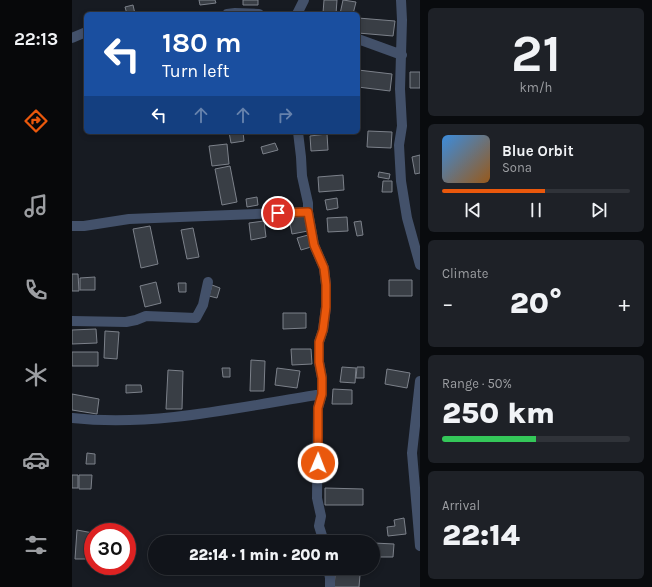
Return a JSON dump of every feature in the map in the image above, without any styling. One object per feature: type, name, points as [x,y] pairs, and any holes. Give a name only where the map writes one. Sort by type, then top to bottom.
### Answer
[{"type":"street","points":[[299,12],[304,0]]},
{"type":"street","points":[[401,0],[402,55],[400,89],[402,126],[399,145],[400,181],[407,218],[420,265]]},
{"type":"street","points":[[72,38],[84,33]]},
{"type":"street","points":[[360,40],[402,55]]},
{"type":"street","points":[[298,134],[302,176],[308,203],[308,212],[314,245],[324,268],[326,285],[326,307],[319,342],[322,394],[318,408],[317,498],[321,516],[319,526],[322,535]]},
{"type":"street","points":[[72,226],[84,226],[129,218],[308,212]]},
{"type":"street","points":[[72,321],[126,322],[146,316],[196,318],[203,306],[208,282]]},
{"type":"street","points":[[420,381],[412,453],[420,546]]},
{"type":"street","points":[[72,418],[95,420],[174,418],[322,394]]},
{"type":"street","points":[[329,575],[330,587]]},
{"type":"building","points":[[199,0],[215,0],[216,3],[200,5]]},
{"type":"building","points":[[243,0],[258,0],[258,5],[243,5]]},
{"type":"building","points":[[324,0],[337,0],[336,12],[323,12]]},
{"type":"building","points":[[343,0],[356,2],[354,12],[340,12]]},
{"type":"building","points":[[133,5],[135,12],[126,12],[125,7]]},
{"type":"building","points":[[360,18],[395,21],[393,36],[360,33]]},
{"type":"building","points":[[360,70],[392,74],[390,91],[360,87]]},
{"type":"building","points":[[410,72],[420,72],[420,88],[410,88]]},
{"type":"building","points":[[368,131],[392,132],[391,148],[367,147]]},
{"type":"building","points":[[229,134],[243,134],[244,141],[231,143]]},
{"type":"building","points":[[327,134],[328,150],[311,151],[310,136]]},
{"type":"building","points":[[275,143],[278,150],[263,154],[261,147]]},
{"type":"building","points":[[227,144],[229,164],[212,166],[209,146]]},
{"type":"building","points":[[420,155],[420,173],[415,174],[412,157]]},
{"type":"building","points":[[230,166],[237,202],[222,205],[215,169]]},
{"type":"building","points":[[379,172],[390,174],[389,179],[378,177]]},
{"type":"building","points":[[343,175],[344,190],[319,192],[318,177]]},
{"type":"building","points":[[383,181],[392,181],[392,192],[382,192]]},
{"type":"building","points":[[257,197],[258,205],[247,207],[246,199]]},
{"type":"building","points":[[337,198],[338,208],[327,210],[325,200]]},
{"type":"building","points":[[305,215],[308,231],[292,234],[289,218]]},
{"type":"building","points":[[347,217],[348,231],[328,232],[327,218]]},
{"type":"building","points":[[264,221],[266,237],[251,240],[249,223]]},
{"type":"building","points":[[361,221],[363,235],[357,236],[354,222]]},
{"type":"building","points":[[150,226],[158,264],[141,268],[133,229]]},
{"type":"building","points":[[193,228],[199,257],[187,259],[181,230]]},
{"type":"building","points":[[308,235],[311,247],[301,250],[297,238]]},
{"type":"building","points":[[72,274],[78,274],[79,291],[72,291]]},
{"type":"building","points":[[95,277],[95,290],[80,290],[80,278]]},
{"type":"building","points":[[389,280],[412,280],[412,296],[389,296]]},
{"type":"building","points":[[156,282],[161,303],[145,307],[140,286]]},
{"type":"building","points":[[178,283],[186,283],[186,292],[179,292]]},
{"type":"building","points":[[212,285],[220,288],[217,298],[209,296]]},
{"type":"building","points":[[283,313],[306,313],[306,328],[283,329]]},
{"type":"building","points":[[96,329],[97,343],[72,344],[72,330]]},
{"type":"building","points":[[105,331],[119,332],[117,359],[104,358]]},
{"type":"building","points":[[291,349],[311,349],[312,364],[292,365]]},
{"type":"building","points":[[72,352],[98,352],[98,366],[72,366]]},
{"type":"building","points":[[251,360],[265,361],[264,391],[250,391]]},
{"type":"building","points":[[342,367],[356,368],[355,383],[340,382]]},
{"type":"building","points":[[357,367],[364,367],[364,378],[356,378]]},
{"type":"building","points":[[222,368],[230,368],[230,377],[223,377]]},
{"type":"building","points":[[277,368],[300,371],[297,388],[275,385]]},
{"type":"building","points":[[387,369],[410,373],[407,388],[385,384]]},
{"type":"building","points":[[168,370],[183,371],[182,409],[166,409]]},
{"type":"building","points":[[126,385],[141,385],[142,392],[126,393]]},
{"type":"building","points":[[333,389],[352,390],[352,404],[332,404]]},
{"type":"building","points":[[72,394],[99,399],[97,414],[72,410]]},
{"type":"building","points":[[87,453],[95,454],[95,464],[86,464]]},
{"type":"building","points":[[72,475],[78,475],[78,488],[72,488]]},
{"type":"building","points":[[79,475],[92,475],[91,489],[79,489]]},
{"type":"building","points":[[325,488],[363,489],[363,505],[325,505]]},
{"type":"building","points":[[404,518],[406,534],[388,536],[387,527],[395,526],[394,520]]},
{"type":"building","points":[[77,530],[84,531],[84,559],[75,559]]},
{"type":"building","points":[[380,543],[394,544],[393,557],[380,557]]},
{"type":"building","points":[[335,575],[360,575],[359,587],[334,587]]},
{"type":"route","points":[[278,213],[308,212],[314,245],[324,268],[326,307],[323,330],[319,342],[322,394],[318,408],[318,463]]}]
